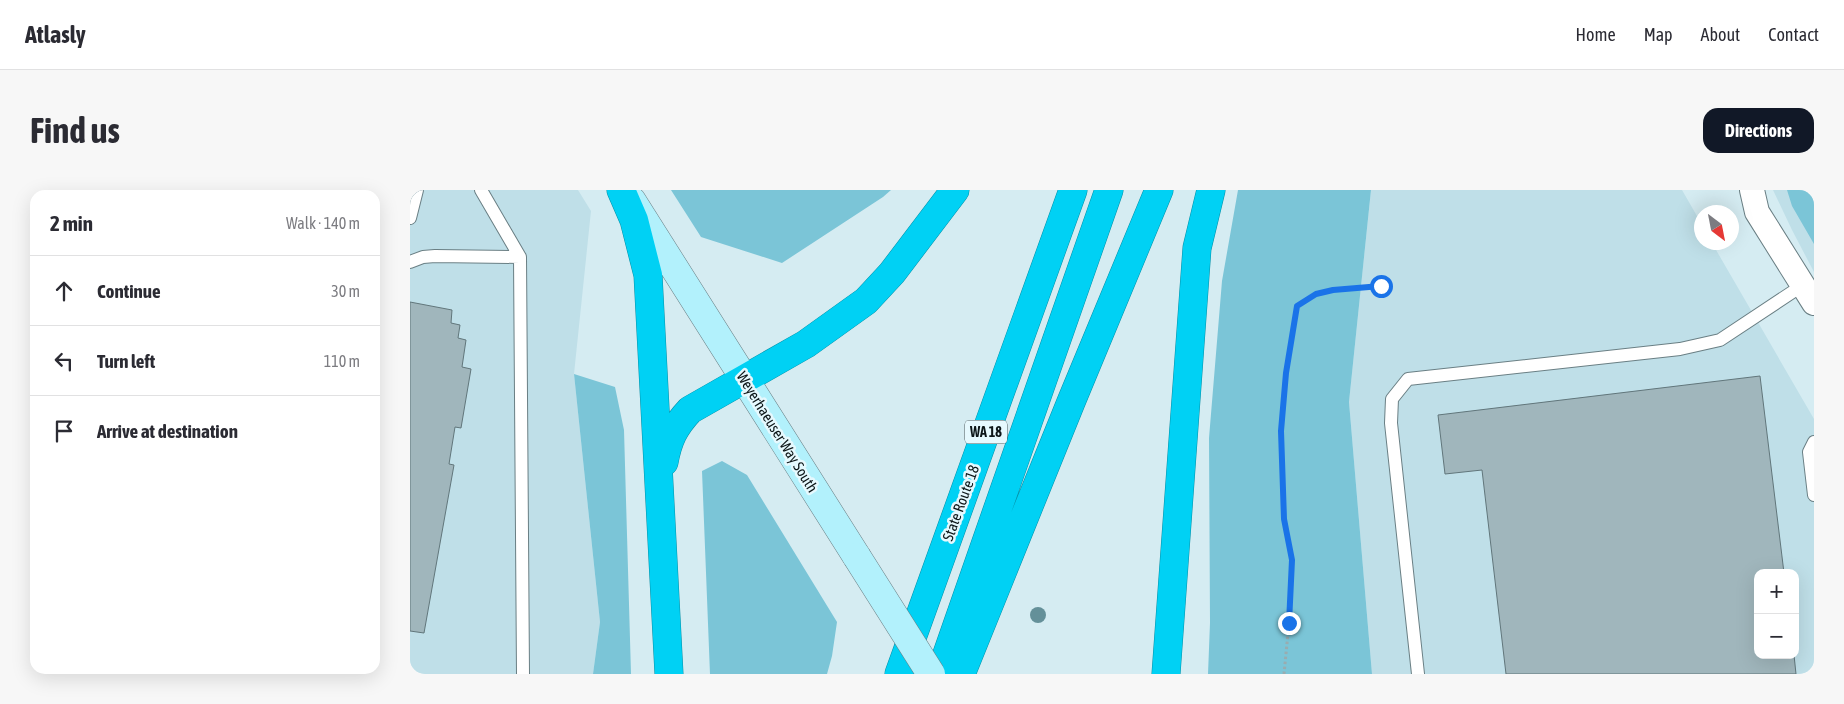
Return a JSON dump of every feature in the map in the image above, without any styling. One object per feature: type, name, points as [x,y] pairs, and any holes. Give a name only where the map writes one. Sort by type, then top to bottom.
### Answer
[{"type":"highway","points":[[621,190],[634,220],[648,275],[669,674]]},
{"type":"highway","points":[[660,481],[667,446],[677,424],[690,410],[806,344],[866,301],[892,273],[955,190]]},
{"type":"highway","name":"State Route 18","points":[[899,674],[1073,190]]},
{"type":"highway","name":"WA 18","points":[[940,674],[1109,190]]},
{"type":"highway","points":[[961,674],[1159,190]]},
{"type":"highway","points":[[1166,674],[1197,248],[1210,190]]},
{"type":"street","name":"Weyerhaeuser Way South","points":[[624,190],[931,674]]},
{"type":"street","points":[[1755,201],[1808,294]]},
{"type":"lane","points":[[410,218],[417,190]]},
{"type":"lane","points":[[481,190],[520,257],[523,674]]},
{"type":"lane","points":[[1738,190],[1755,201]]},
{"type":"lane","points":[[410,262],[423,257],[436,256],[520,257]]},
{"type":"lane","points":[[1418,674],[1391,423],[1392,399],[1408,379],[1680,349],[1720,340],[1808,294]]},
{"type":"lane","points":[[1814,442],[1809,452],[1814,496]]},
{"type":"path","points":[[1284,674],[1292,560],[1284,519],[1281,431],[1286,373],[1297,306],[1316,294],[1333,290],[1381,286]]},
{"type":"shaded area","points":[[410,190],[578,190],[591,211],[574,374],[600,622],[593,674],[410,674]]},
{"type":"shaded area","points":[[671,190],[891,190],[782,263],[701,237]]},
{"type":"shaded area","points":[[1238,190],[1371,190],[1349,402],[1372,674],[1208,674],[1210,623],[1209,438],[1222,281]]},
{"type":"shaded area","points":[[1371,190],[1682,190],[1694,211],[1694,250],[1716,250],[1814,419],[1814,674],[1372,674],[1349,402]]},
{"type":"shaded area","points":[[1773,190],[1814,190],[1814,272],[1792,230]]},
{"type":"shaded area","points":[[1787,190],[1814,190],[1814,244],[1792,206]]},
{"type":"shaded area","points":[[574,374],[615,387],[624,430],[631,674],[593,674],[600,622]]},
{"type":"shaded area","points":[[722,461],[747,475],[837,622],[832,656],[827,674],[710,674],[702,471]]},
{"type":"building","points":[[410,302],[452,310],[451,323],[460,325],[458,338],[466,340],[462,367],[471,369],[461,428],[455,427],[449,464],[454,465],[424,633],[410,631]]},
{"type":"building","points":[[1760,376],[1784,569],[1754,569],[1754,659],[1794,659],[1796,674],[1506,674],[1482,470],[1445,474],[1438,415]]},
{"type":"route","points":[[1289,623],[1292,560],[1284,519],[1281,431],[1286,373],[1297,306],[1316,294],[1333,290],[1381,286]]}]
